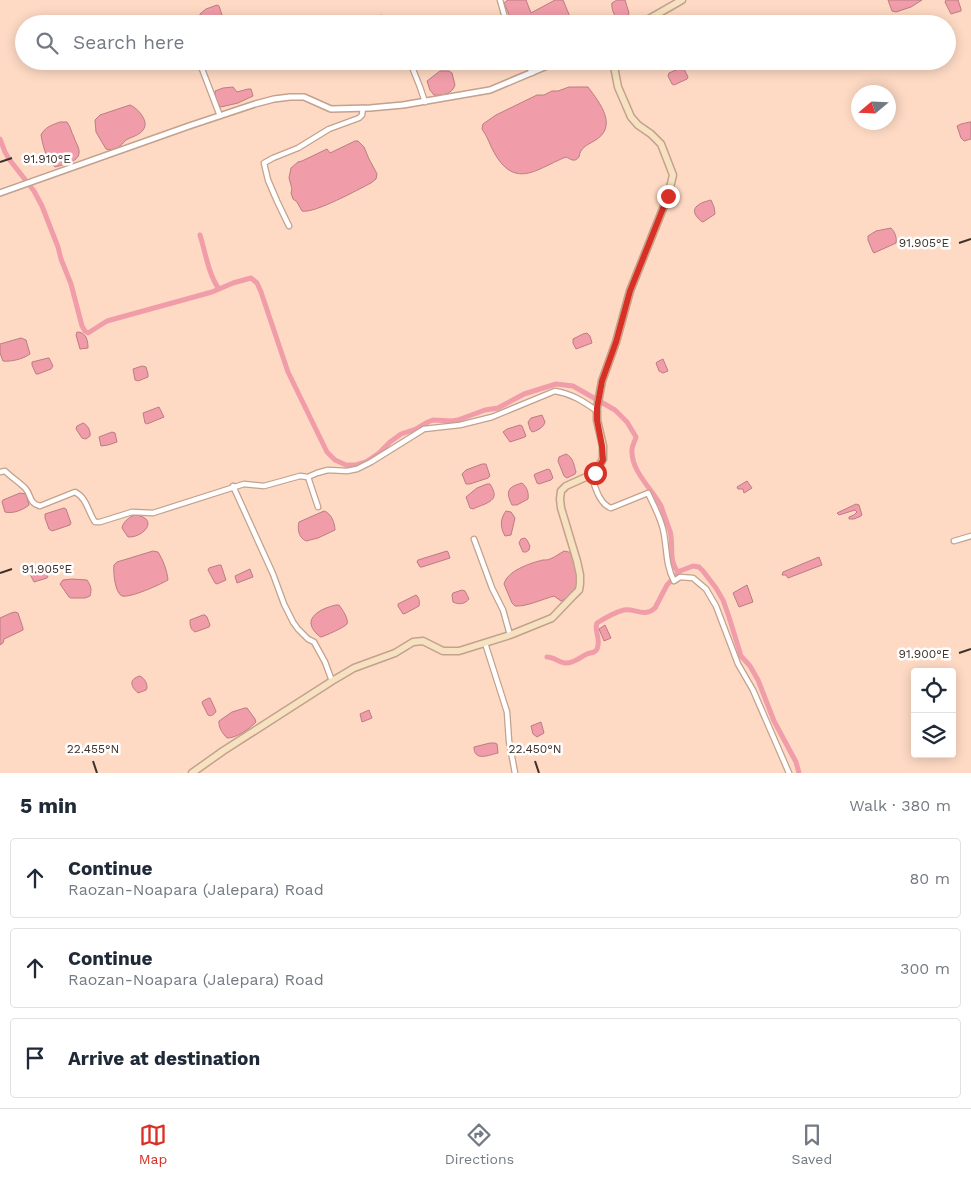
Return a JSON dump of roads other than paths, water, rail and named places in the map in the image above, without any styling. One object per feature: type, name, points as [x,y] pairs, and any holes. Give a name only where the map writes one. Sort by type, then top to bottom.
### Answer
[{"type":"main road","points":[[656,15],[682,0]]},
{"type":"main road","points":[[197,771],[261,726],[354,668],[395,653],[413,642],[423,641],[438,650],[450,652],[510,635],[552,618],[579,590],[580,575],[577,561],[560,508],[561,491],[566,486],[595,473],[603,460],[597,410],[602,381],[616,342],[630,291],[668,196],[673,176],[661,144],[631,117],[618,87],[615,70]]},
{"type":"street","points":[[500,0],[504,15]]},
{"type":"street","points":[[202,70],[220,116]]},
{"type":"street","points":[[413,70],[425,102]]},
{"type":"street","points":[[0,193],[274,99],[294,96],[308,98],[331,109],[403,105],[490,90],[537,70]]},
{"type":"street","points":[[289,226],[268,180],[264,162],[298,148],[329,129],[359,118],[362,115],[363,108]]},
{"type":"street","points":[[0,472],[5,471],[26,488],[31,500],[37,506],[75,492],[79,494],[85,501],[92,517],[96,522],[100,522],[132,512],[153,513],[233,486],[244,484],[264,486],[300,476],[308,477],[317,472],[357,469],[424,429],[460,425],[492,417],[555,391],[579,398],[597,410]]},
{"type":"street","points":[[591,475],[603,504],[607,507],[611,508],[648,493],[664,532],[669,571],[674,581],[680,577],[693,578],[706,588],[716,606],[738,664],[753,690],[788,773]]},
{"type":"street","points":[[308,477],[318,507]]},
{"type":"street","points":[[233,486],[293,622],[298,630],[314,642],[325,662],[332,681]]},
{"type":"street","points":[[954,541],[971,536]]},
{"type":"street","points":[[474,538],[492,588],[504,610],[510,635]]},
{"type":"street","points":[[485,643],[507,712],[508,741],[515,773]]},
{"type":"waterway","points":[[0,139],[9,159],[34,191],[42,206],[71,284],[82,326],[88,333],[107,321],[212,292],[251,278],[257,283],[261,292],[288,372],[327,452],[335,460],[346,465],[366,462],[401,434],[433,420],[458,420],[485,410],[498,408],[524,394],[556,384],[573,386],[615,410],[627,422],[636,437],[632,448],[635,466],[661,506],[670,531],[673,563],[678,572]]},
{"type":"waterway","points":[[200,235],[210,270],[219,289]]},
{"type":"waterway","points":[[547,657],[568,663],[595,651],[598,642],[597,623],[624,610],[651,611],[655,608],[667,585],[680,571],[693,566],[699,567],[723,600],[741,656],[750,666],[758,680],[774,721],[796,762],[799,773]]}]
